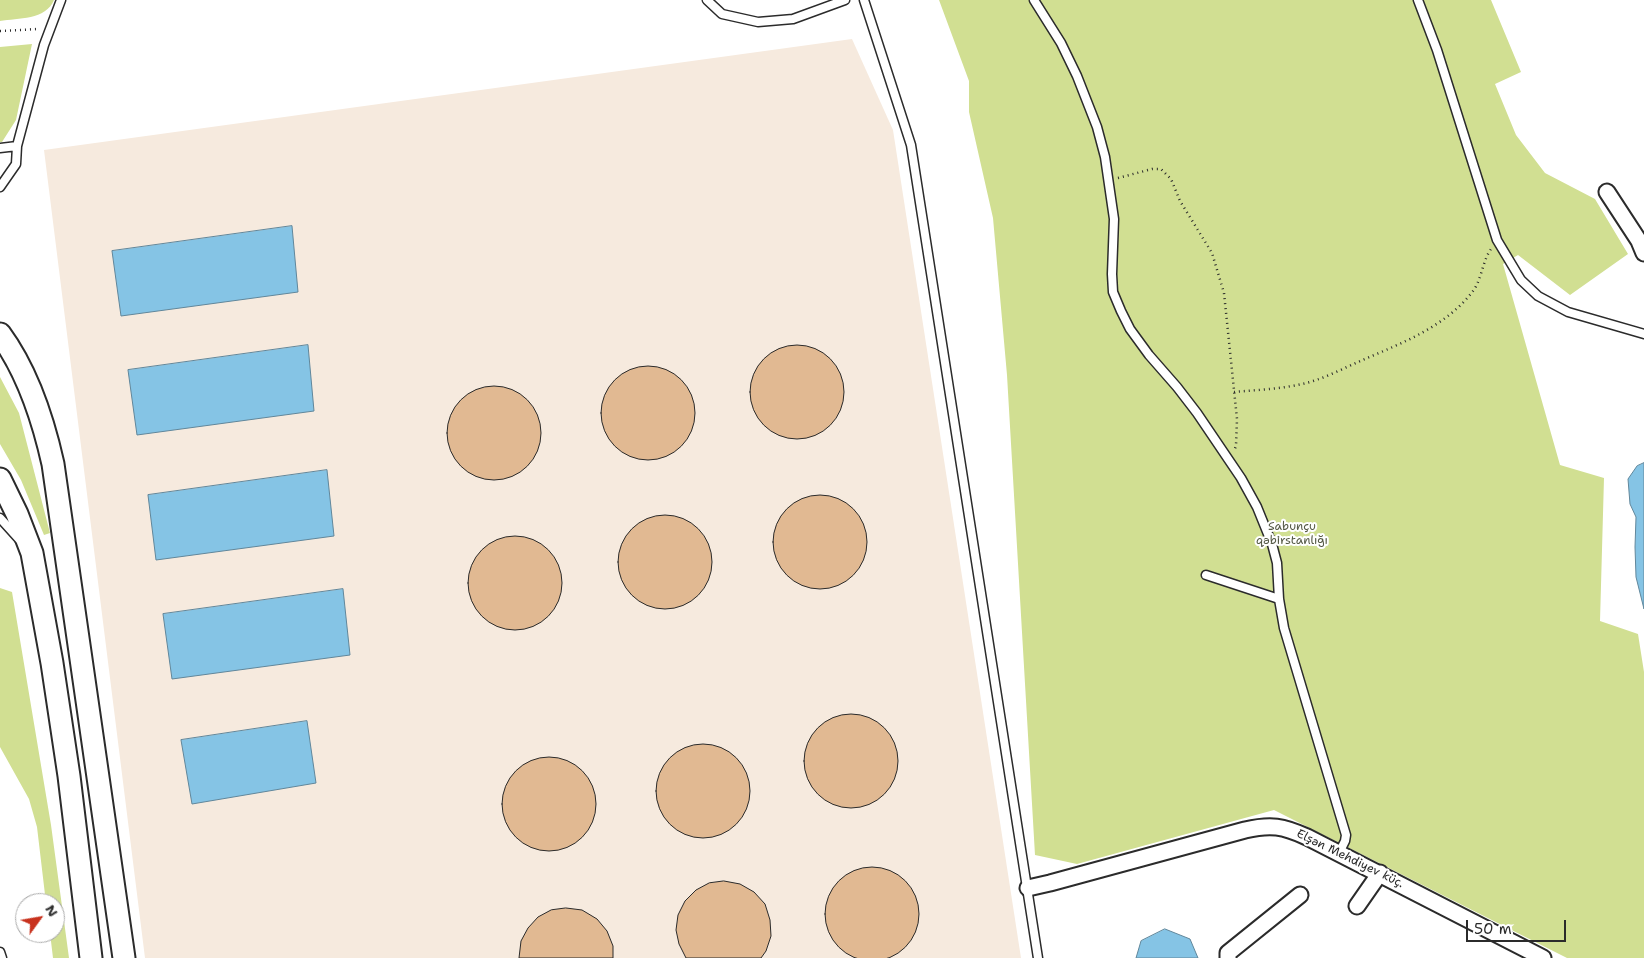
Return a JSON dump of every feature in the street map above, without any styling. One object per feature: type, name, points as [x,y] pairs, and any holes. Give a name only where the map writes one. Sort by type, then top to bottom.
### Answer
[{"type":"main road","points":[[5,341],[32,392],[45,429],[53,464],[124,958]]},
{"type":"main road","points":[[0,479],[17,514],[32,553],[52,663],[69,776],[91,958]]},
{"type":"street","points":[[1607,192],[1639,241],[1644,253]]},
{"type":"street","name":"Elşən Mehdiyev küç.","points":[[1028,888],[1264,826],[1272,826],[1290,830],[1339,853],[1380,873],[1528,954],[1544,958]]},
{"type":"street","points":[[1357,906],[1380,873]]},
{"type":"street","points":[[1228,958],[1228,953],[1300,895]]},
{"type":"lane","points":[[0,188],[16,164],[16,146],[49,29],[61,0]]},
{"type":"lane","points":[[707,0],[722,14],[758,22],[793,19],[845,0]]},
{"type":"lane","points":[[864,0],[912,154],[1038,958]]},
{"type":"lane","points":[[1034,0],[1061,43],[1077,76],[1097,127],[1106,157],[1114,219],[1112,274],[1114,292],[1121,311],[1130,329],[1187,400],[1230,462],[1257,507],[1272,544],[1277,563],[1279,600],[1284,628],[1346,835],[1339,853]]},
{"type":"lane","points":[[1418,0],[1437,50],[1497,240],[1521,280],[1538,296],[1568,312],[1644,334]]},
{"type":"lane","points":[[0,148],[16,146]]},
{"type":"lane","points":[[0,327],[5,341]]},
{"type":"lane","points":[[0,518],[32,553]]},
{"type":"lane","points":[[1206,575],[1279,600]]},
{"type":"lane","points":[[0,952],[2,958]]},
{"type":"path","points":[[0,31],[49,29]]},
{"type":"path","points":[[1109,180],[1161,168],[1171,179],[1180,201],[1212,253],[1224,293],[1237,420],[1236,446],[1230,462]]},
{"type":"path","points":[[1234,392],[1301,384],[1319,379],[1412,338],[1436,325],[1460,306],[1474,290],[1486,255],[1497,240]]},
{"type":"shaded area","points":[[852,39],[893,130],[1021,958],[145,958],[44,150]]},
{"type":"green space","points":[[0,0],[54,0],[50,7],[38,15],[0,21]]},
{"type":"green space","name":"Sabunçu qəbirstanlığı","points":[[939,0],[1491,0],[1521,72],[1495,84],[1516,135],[1545,173],[1595,199],[1628,254],[1570,295],[1518,255],[1503,264],[1560,465],[1604,478],[1600,621],[1638,634],[1644,672],[1644,958],[1567,958],[1274,810],[1077,864],[1035,855],[1007,375],[993,218],[969,112],[969,81]]},
{"type":"green space","points":[[32,44],[16,120],[2,142],[0,142],[0,47]]},
{"type":"green space","points":[[0,377],[19,413],[50,533],[44,535],[21,480],[0,444]]},
{"type":"green space","points":[[0,588],[12,592],[51,825],[60,893],[45,893],[37,827],[29,799],[0,747]]},
{"type":"green space","points":[[65,928],[69,958],[53,958],[51,943],[65,943]]},
{"type":"water","points":[[292,226],[298,292],[121,316],[112,251]]},
{"type":"water","points":[[308,345],[314,411],[137,435],[128,370]]},
{"type":"water","points":[[1644,463],[1644,609],[1636,577],[1636,517],[1630,504],[1628,479],[1637,466]]},
{"type":"water","points":[[327,470],[334,536],[156,560],[148,495]]},
{"type":"water","points":[[343,589],[350,655],[172,679],[163,614]]},
{"type":"water","points":[[307,721],[316,783],[192,804],[181,740]]},
{"type":"water","points":[[1165,929],[1190,939],[1198,958],[1136,958],[1141,941]]},
{"type":"building","points":[[797,345],[815,348],[830,359],[841,374],[844,392],[841,410],[830,425],[815,436],[797,439],[779,436],[764,425],[753,410],[750,392],[753,374],[764,359],[779,348]]},
{"type":"building","points":[[648,366],[666,369],[681,380],[692,395],[695,413],[692,431],[681,446],[666,457],[648,460],[630,457],[615,446],[604,431],[601,413],[604,395],[615,380],[630,369]]},
{"type":"building","points":[[494,386],[512,389],[527,400],[538,415],[541,433],[538,451],[527,466],[512,477],[494,480],[476,477],[461,466],[450,451],[447,433],[450,415],[461,400],[476,389]]},
{"type":"building","points":[[820,495],[838,498],[853,509],[864,524],[867,542],[864,560],[853,575],[838,586],[820,589],[802,586],[787,575],[776,560],[773,542],[776,524],[787,509],[802,498]]},
{"type":"building","points":[[665,515],[683,518],[698,529],[709,544],[712,562],[709,580],[698,595],[683,606],[665,609],[647,606],[632,595],[621,580],[618,562],[621,544],[632,529],[647,518]]},
{"type":"building","points":[[515,536],[533,539],[548,550],[559,565],[562,583],[559,601],[548,616],[533,627],[515,630],[497,627],[482,616],[471,601],[468,583],[471,565],[482,550],[497,539]]},
{"type":"building","points":[[851,714],[869,717],[884,728],[895,743],[898,761],[895,779],[884,794],[869,805],[851,808],[833,805],[818,794],[807,779],[804,761],[807,743],[818,728],[833,717]]},
{"type":"building","points":[[703,744],[721,747],[736,758],[747,773],[750,791],[747,809],[736,824],[721,835],[703,838],[685,835],[670,824],[659,809],[656,791],[659,773],[670,758],[685,747]]},
{"type":"building","points":[[549,757],[567,760],[582,771],[593,786],[596,804],[593,822],[582,837],[567,848],[549,851],[531,848],[516,837],[505,822],[502,804],[505,786],[516,771],[531,760]]},
{"type":"building","points":[[872,867],[890,871],[905,881],[915,896],[919,914],[915,932],[905,947],[890,957],[872,961],[854,957],[839,947],[829,932],[825,914],[829,896],[839,881],[854,871]]},
{"type":"building","points":[[724,881],[740,884],[754,892],[765,904],[770,920],[771,936],[766,951],[761,958],[686,958],[679,944],[676,930],[678,915],[685,901],[696,890],[709,883]]},
{"type":"building","points":[[566,908],[582,910],[597,919],[607,931],[613,946],[613,958],[519,958],[521,941],[528,928],[538,917],[551,910]]}]
